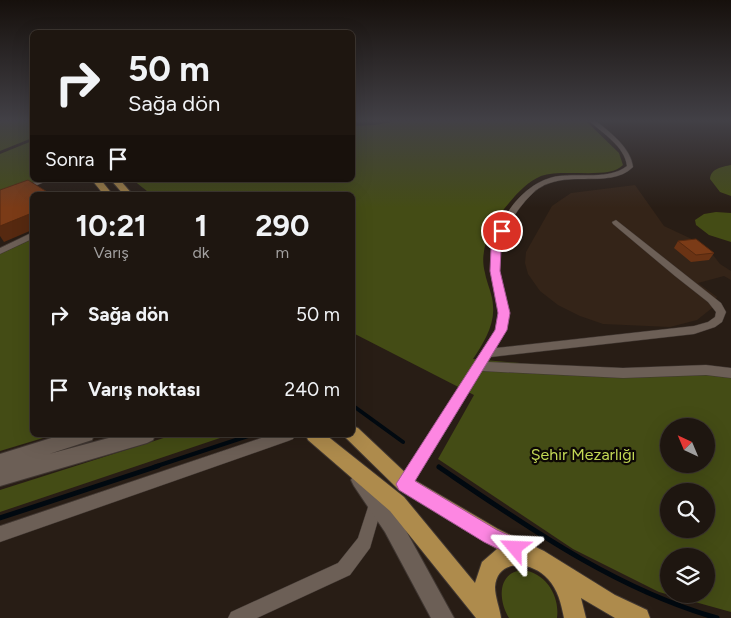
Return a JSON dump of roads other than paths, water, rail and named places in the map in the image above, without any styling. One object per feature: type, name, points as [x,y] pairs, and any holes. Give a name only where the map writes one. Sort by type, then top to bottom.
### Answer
[{"type":"main road","points":[[98,182],[106,192]]},
{"type":"main road","points":[[117,182],[126,192]]},
{"type":"main road","points":[[355,436],[404,484],[491,536],[548,564],[607,603],[639,618]]},
{"type":"main road","points":[[0,462],[80,437]]},
{"type":"main road","points":[[0,477],[140,437]]},
{"type":"main road","points":[[316,437],[397,504],[490,618]]},
{"type":"main road","points":[[350,465],[392,525],[443,618]]},
{"type":"main road","points":[[490,618],[485,595],[485,583],[493,564],[508,554],[528,554]]},
{"type":"main road","points":[[548,564],[564,583],[570,595],[575,618]]},
{"type":"street","points":[[404,484],[501,330],[504,313],[495,271],[496,249],[511,214],[523,199],[546,180],[562,176],[614,175],[622,173],[630,167],[629,157],[622,150]]},
{"type":"street","points":[[0,199],[41,182]]},
{"type":"street","points":[[487,353],[680,332],[708,326],[716,322],[721,312],[714,302],[678,275],[616,222]]},
{"type":"street","points":[[0,251],[30,237]]},
{"type":"street","points":[[479,366],[623,373],[706,370],[731,373]]},
{"type":"street","points":[[0,534],[282,437]]},
{"type":"street","points":[[237,618],[344,568],[364,542],[376,503]]},
{"type":"waterway","points":[[355,407],[403,442]]},
{"type":"waterway","points":[[154,467],[245,437]]},
{"type":"waterway","points":[[0,518],[158,466]]},
{"type":"waterway","points":[[439,467],[572,554],[607,573],[679,606],[717,618]]},
{"type":"park label","name":"Şehir Mezarlığı","points":[[583,454]]}]
